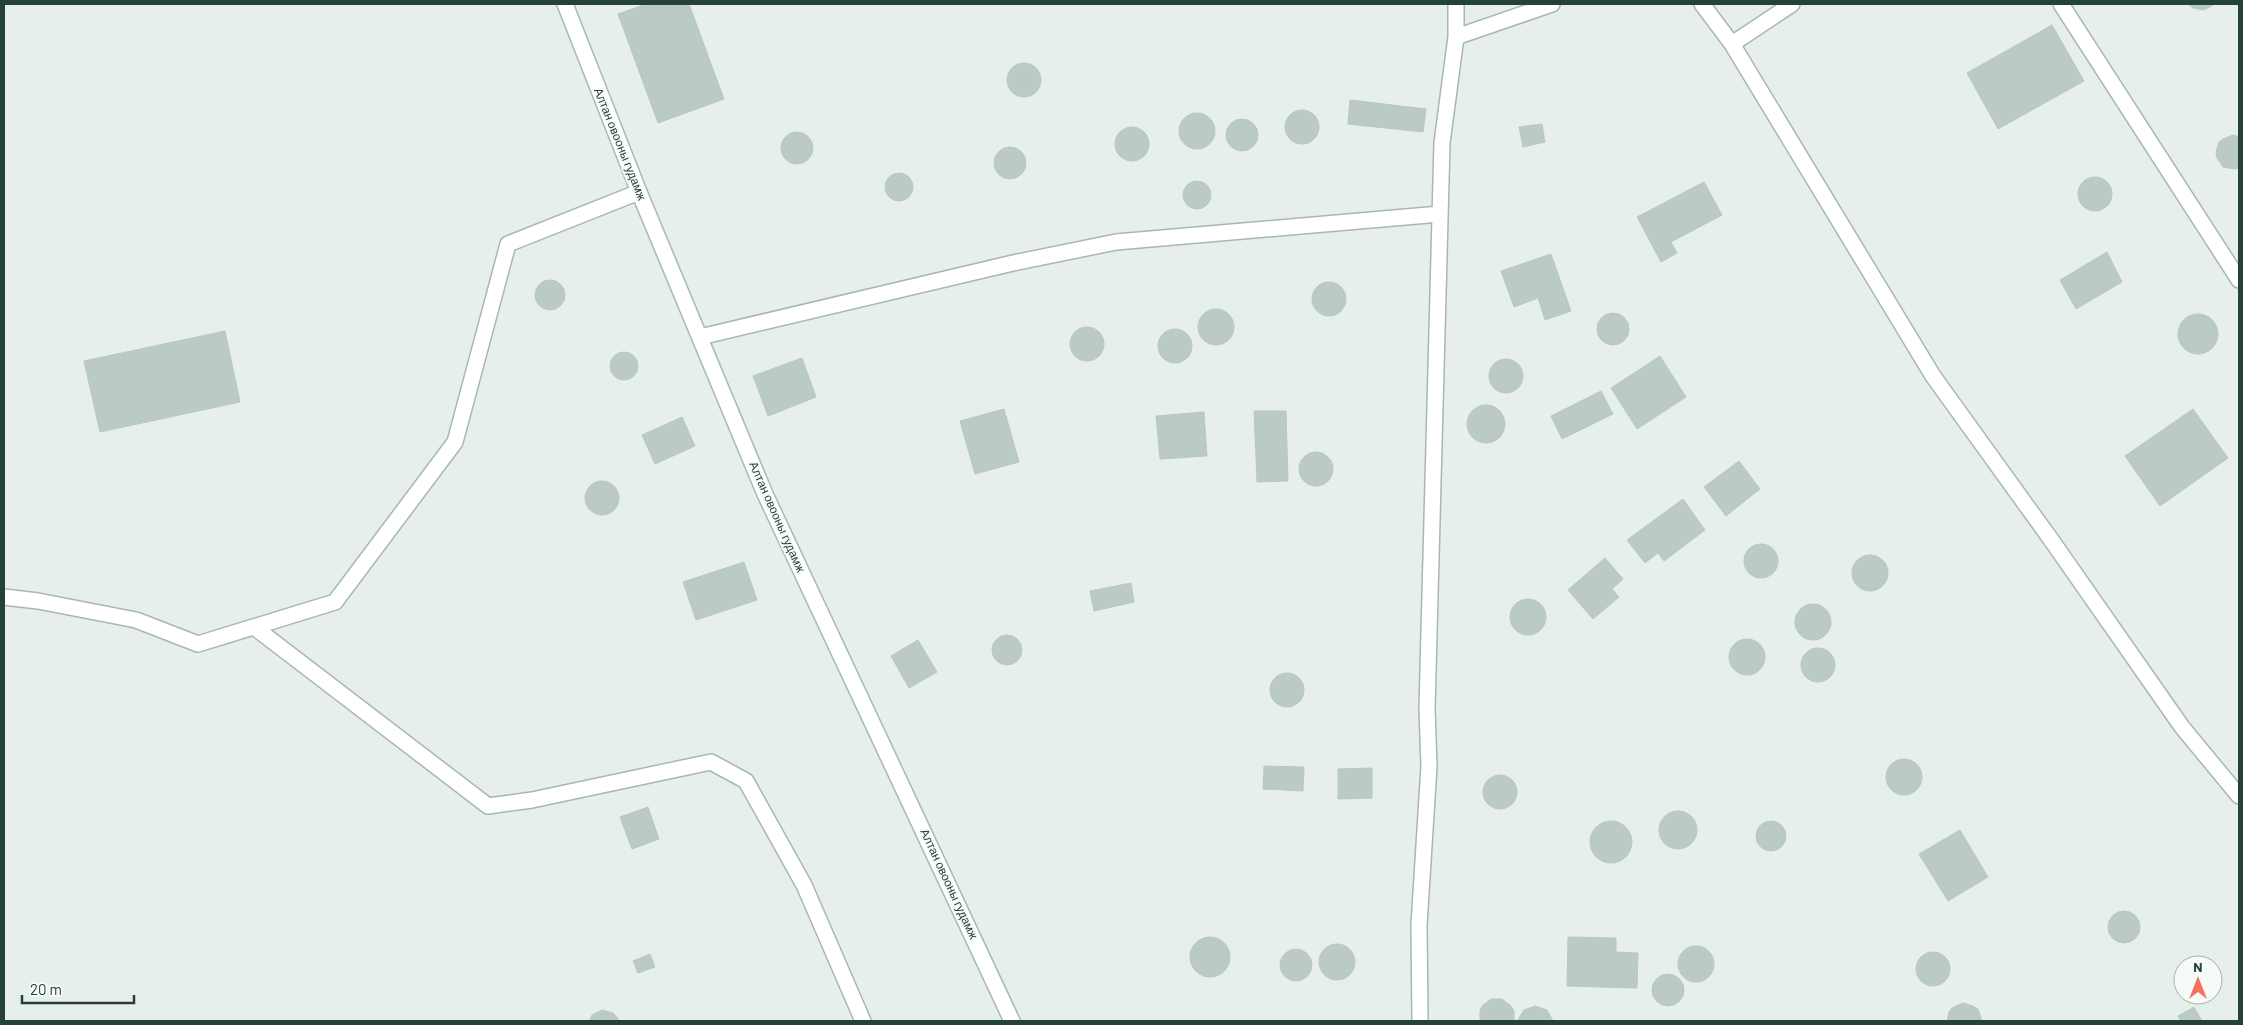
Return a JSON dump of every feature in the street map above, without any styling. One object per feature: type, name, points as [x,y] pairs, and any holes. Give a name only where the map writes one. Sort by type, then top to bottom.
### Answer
[{"type":"street","name":"Алтан овооны гудамж","points":[[565,4],[639,192],[765,494],[1012,1021]]},
{"type":"street","points":[[1420,1021],[1419,925],[1429,766],[1428,698],[1442,143],[1456,37],[1456,4]]},
{"type":"street","points":[[1456,37],[1552,4]]},
{"type":"street","points":[[1702,4],[1732,44],[1933,376],[2052,540],[2182,727],[2239,796]]},
{"type":"street","points":[[1732,44],[1792,4]]},
{"type":"street","points":[[2061,4],[2239,280]]},
{"type":"street","points":[[4,597],[38,601],[136,620],[198,644],[335,602],[455,442],[508,244],[639,192]]},
{"type":"street","points":[[700,337],[1013,263],[1116,242],[1440,214]]},
{"type":"street","points":[[254,628],[488,806],[532,800],[711,762],[746,781],[804,885],[862,1021]]},
{"type":"building","points":[[646,4],[689,4],[724,99],[658,123],[618,14]]},
{"type":"building","points":[[2188,4],[2215,4],[2204,10],[2193,8]]},
{"type":"building","points":[[2052,25],[2084,81],[1998,129],[1967,73]]},
{"type":"building","points":[[1024,63],[1036,68],[1041,80],[1036,92],[1024,97],[1012,92],[1007,80],[1012,68]]},
{"type":"building","points":[[1350,100],[1426,109],[1423,132],[1348,124]]},
{"type":"building","points":[[1302,110],[1309,111],[1314,115],[1318,120],[1318,134],[1314,139],[1309,143],[1302,144],[1295,143],[1290,139],[1286,134],[1285,127],[1286,120],[1290,115],[1295,111]]},
{"type":"building","points":[[1197,113],[1210,118],[1215,131],[1210,144],[1197,149],[1184,144],[1179,131],[1184,118]]},
{"type":"building","points":[[1242,119],[1248,120],[1253,124],[1257,129],[1257,141],[1253,146],[1248,150],[1242,151],[1236,150],[1231,146],[1227,141],[1226,135],[1227,129],[1231,124],[1236,120]]},
{"type":"building","points":[[1542,124],[1545,142],[1523,147],[1519,127]]},
{"type":"building","points":[[1132,127],[1139,128],[1144,132],[1148,137],[1148,151],[1144,156],[1139,160],[1132,161],[1125,160],[1120,156],[1116,151],[1115,144],[1116,137],[1120,132],[1125,128]]},
{"type":"building","points":[[797,132],[808,137],[813,148],[808,159],[797,164],[786,159],[781,148],[786,137]]},
{"type":"building","points":[[2233,135],[2239,137],[2239,168],[2234,169],[2223,167],[2217,158],[2216,152],[2219,142]]},
{"type":"building","points":[[1010,147],[1016,148],[1021,152],[1025,157],[1025,169],[1021,174],[1016,178],[1010,179],[1004,178],[999,174],[995,169],[994,163],[995,157],[999,152],[1004,148]]},
{"type":"building","points":[[899,173],[909,177],[913,187],[909,197],[899,201],[889,197],[885,187],[889,177]]},
{"type":"building","points":[[2095,177],[2107,182],[2112,194],[2107,206],[2095,211],[2083,206],[2078,194],[2083,182]]},
{"type":"building","points":[[1197,181],[1207,185],[1211,195],[1207,205],[1197,209],[1187,205],[1183,195],[1187,185]]},
{"type":"building","points":[[1704,182],[1722,215],[1671,242],[1677,253],[1661,262],[1637,217]]},
{"type":"building","points":[[2107,252],[2122,282],[2076,309],[2060,280]]},
{"type":"building","points":[[1551,254],[1571,311],[1545,320],[1538,298],[1514,307],[1501,271]]},
{"type":"building","points":[[550,280],[561,284],[565,295],[561,306],[550,310],[539,306],[535,295],[539,284]]},
{"type":"building","points":[[1329,282],[1341,287],[1346,299],[1341,311],[1329,316],[1317,311],[1312,299],[1317,287]]},
{"type":"building","points":[[1216,309],[1223,310],[1229,314],[1233,320],[1233,334],[1229,340],[1223,344],[1216,345],[1209,344],[1203,340],[1199,334],[1198,327],[1199,320],[1203,314],[1209,310]]},
{"type":"building","points":[[1613,313],[1619,314],[1624,318],[1628,323],[1628,335],[1624,340],[1619,344],[1613,345],[1607,344],[1602,340],[1598,335],[1597,329],[1598,323],[1602,318],[1607,314]]},
{"type":"building","points":[[2198,314],[2212,320],[2218,334],[2212,348],[2198,354],[2184,348],[2178,334],[2184,320]]},
{"type":"building","points":[[1087,327],[1094,328],[1099,332],[1103,337],[1103,351],[1099,356],[1094,360],[1087,361],[1080,360],[1075,356],[1071,351],[1070,344],[1071,337],[1075,332],[1080,328]]},
{"type":"building","points":[[1175,329],[1187,334],[1192,346],[1187,358],[1175,363],[1163,358],[1158,346],[1163,334]]},
{"type":"building","points":[[225,331],[240,402],[100,432],[84,361]]},
{"type":"building","points":[[624,352],[634,356],[638,366],[634,376],[624,380],[614,376],[610,366],[614,356]]},
{"type":"building","points":[[1660,356],[1686,397],[1637,429],[1611,388]]},
{"type":"building","points":[[802,358],[816,397],[768,416],[753,376]]},
{"type":"building","points":[[1506,359],[1518,364],[1523,376],[1518,388],[1506,393],[1494,388],[1489,376],[1494,364]]},
{"type":"building","points":[[1601,391],[1613,414],[1562,439],[1551,416]]},
{"type":"building","points":[[1486,405],[1500,410],[1505,424],[1500,438],[1486,443],[1472,438],[1467,424],[1472,410]]},
{"type":"building","points":[[1004,409],[1019,462],[975,474],[960,421]]},
{"type":"building","points":[[2193,409],[2228,458],[2160,506],[2125,456]]},
{"type":"building","points":[[1254,411],[1286,411],[1288,481],[1257,482]]},
{"type":"building","points":[[1204,412],[1207,456],[1160,459],[1156,416]]},
{"type":"building","points":[[682,417],[695,446],[655,464],[642,435]]},
{"type":"building","points":[[1316,452],[1323,453],[1328,457],[1332,462],[1332,476],[1328,481],[1323,485],[1316,486],[1309,485],[1304,481],[1300,476],[1299,469],[1300,462],[1304,457],[1309,453]]},
{"type":"building","points":[[1739,461],[1760,489],[1726,516],[1704,487]]},
{"type":"building","points":[[602,481],[609,482],[614,486],[618,491],[618,505],[614,510],[609,514],[602,515],[595,514],[590,510],[586,505],[585,498],[586,491],[590,486],[595,482]]},
{"type":"building","points":[[1683,499],[1705,530],[1664,561],[1658,553],[1645,563],[1627,540]]},
{"type":"building","points":[[1761,544],[1773,549],[1778,561],[1773,573],[1761,578],[1749,573],[1744,561],[1749,549]]},
{"type":"building","points":[[1870,555],[1877,556],[1883,560],[1887,566],[1887,580],[1883,586],[1877,590],[1870,591],[1863,590],[1857,586],[1853,580],[1852,573],[1853,566],[1857,560],[1863,556]]},
{"type":"building","points":[[1605,558],[1623,579],[1612,589],[1619,597],[1593,619],[1568,590]]},
{"type":"building","points":[[744,562],[757,600],[696,620],[683,582]]},
{"type":"building","points":[[1131,583],[1134,602],[1094,611],[1090,591]]},
{"type":"building","points":[[1528,599],[1540,605],[1546,617],[1540,629],[1528,635],[1516,629],[1510,617],[1516,605]]},
{"type":"building","points":[[1813,604],[1825,610],[1831,622],[1825,634],[1813,640],[1801,634],[1795,622],[1801,610]]},
{"type":"building","points":[[1007,635],[1018,639],[1022,650],[1018,661],[1007,665],[996,661],[992,650],[996,639]]},
{"type":"building","points":[[1747,639],[1759,645],[1765,657],[1759,669],[1747,675],[1735,669],[1729,657],[1735,645]]},
{"type":"building","points":[[918,640],[937,672],[909,688],[891,656]]},
{"type":"building","points":[[1818,648],[1825,649],[1830,653],[1834,658],[1834,672],[1830,677],[1825,681],[1818,682],[1811,681],[1806,677],[1802,672],[1801,665],[1802,658],[1806,653],[1811,649]]},
{"type":"building","points":[[1287,673],[1294,674],[1299,678],[1303,683],[1303,697],[1299,702],[1294,706],[1287,707],[1280,706],[1275,702],[1271,697],[1270,690],[1271,683],[1275,678],[1280,674]]},
{"type":"building","points":[[1904,759],[1911,760],[1917,764],[1921,770],[1921,784],[1917,790],[1911,794],[1904,795],[1897,794],[1891,790],[1887,784],[1886,777],[1887,770],[1891,764],[1897,760]]},
{"type":"building","points":[[1264,766],[1304,767],[1303,791],[1263,789]]},
{"type":"building","points":[[1372,768],[1372,798],[1338,799],[1338,769]]},
{"type":"building","points":[[1500,775],[1507,776],[1512,780],[1516,785],[1516,799],[1512,804],[1507,808],[1500,809],[1493,808],[1488,804],[1484,799],[1483,792],[1484,785],[1488,780],[1493,776]]},
{"type":"building","points":[[648,807],[659,839],[632,849],[620,817]]},
{"type":"building","points":[[1678,811],[1692,816],[1697,830],[1692,844],[1678,849],[1664,844],[1659,830],[1664,816]]},
{"type":"building","points":[[1611,821],[1626,827],[1632,842],[1626,857],[1611,863],[1596,857],[1590,842],[1596,827]]},
{"type":"building","points":[[1771,821],[1782,825],[1786,836],[1782,847],[1771,851],[1760,847],[1756,836],[1760,825]]},
{"type":"building","points":[[1960,830],[1988,877],[1948,901],[1919,854]]},
{"type":"building","points":[[2124,911],[2130,912],[2135,916],[2139,921],[2139,933],[2135,938],[2130,942],[2124,943],[2118,942],[2113,938],[2109,933],[2108,927],[2109,921],[2113,916],[2118,912]]},
{"type":"building","points":[[1210,937],[1224,943],[1230,957],[1224,971],[1210,977],[1196,971],[1190,957],[1196,943]]},
{"type":"building","points":[[1568,937],[1616,938],[1616,952],[1638,953],[1637,988],[1567,986]]},
{"type":"building","points":[[1337,944],[1349,950],[1355,962],[1349,974],[1337,980],[1325,974],[1319,962],[1325,950]]},
{"type":"building","points":[[1696,946],[1703,947],[1709,951],[1713,957],[1713,971],[1709,977],[1703,981],[1696,982],[1689,981],[1683,977],[1679,971],[1678,964],[1679,957],[1683,951],[1689,947]]},
{"type":"building","points":[[1296,949],[1302,950],[1307,954],[1311,959],[1311,971],[1307,976],[1302,980],[1296,981],[1290,980],[1285,976],[1281,971],[1280,965],[1281,959],[1285,954],[1290,950]]},
{"type":"building","points":[[1933,952],[1945,957],[1950,969],[1945,981],[1933,986],[1921,981],[1916,969],[1921,957]]},
{"type":"building","points":[[650,954],[655,967],[638,973],[633,961]]},
{"type":"building","points":[[1668,974],[1674,975],[1679,979],[1683,984],[1683,996],[1679,1001],[1674,1005],[1668,1006],[1662,1005],[1657,1001],[1653,996],[1652,990],[1653,984],[1657,979],[1662,975]]},
{"type":"building","points":[[1491,999],[1502,999],[1511,1006],[1514,1011],[1514,1021],[1480,1021],[1482,1006]]},
{"type":"building","points":[[1963,1003],[1978,1009],[1982,1021],[1947,1021],[1952,1008]]},
{"type":"building","points":[[1535,1006],[1547,1010],[1553,1021],[1517,1021],[1524,1010]]},
{"type":"building","points":[[2194,1007],[2202,1021],[2181,1021],[2178,1016]]},
{"type":"building","points":[[602,1010],[613,1013],[620,1021],[589,1021],[592,1015]]}]
